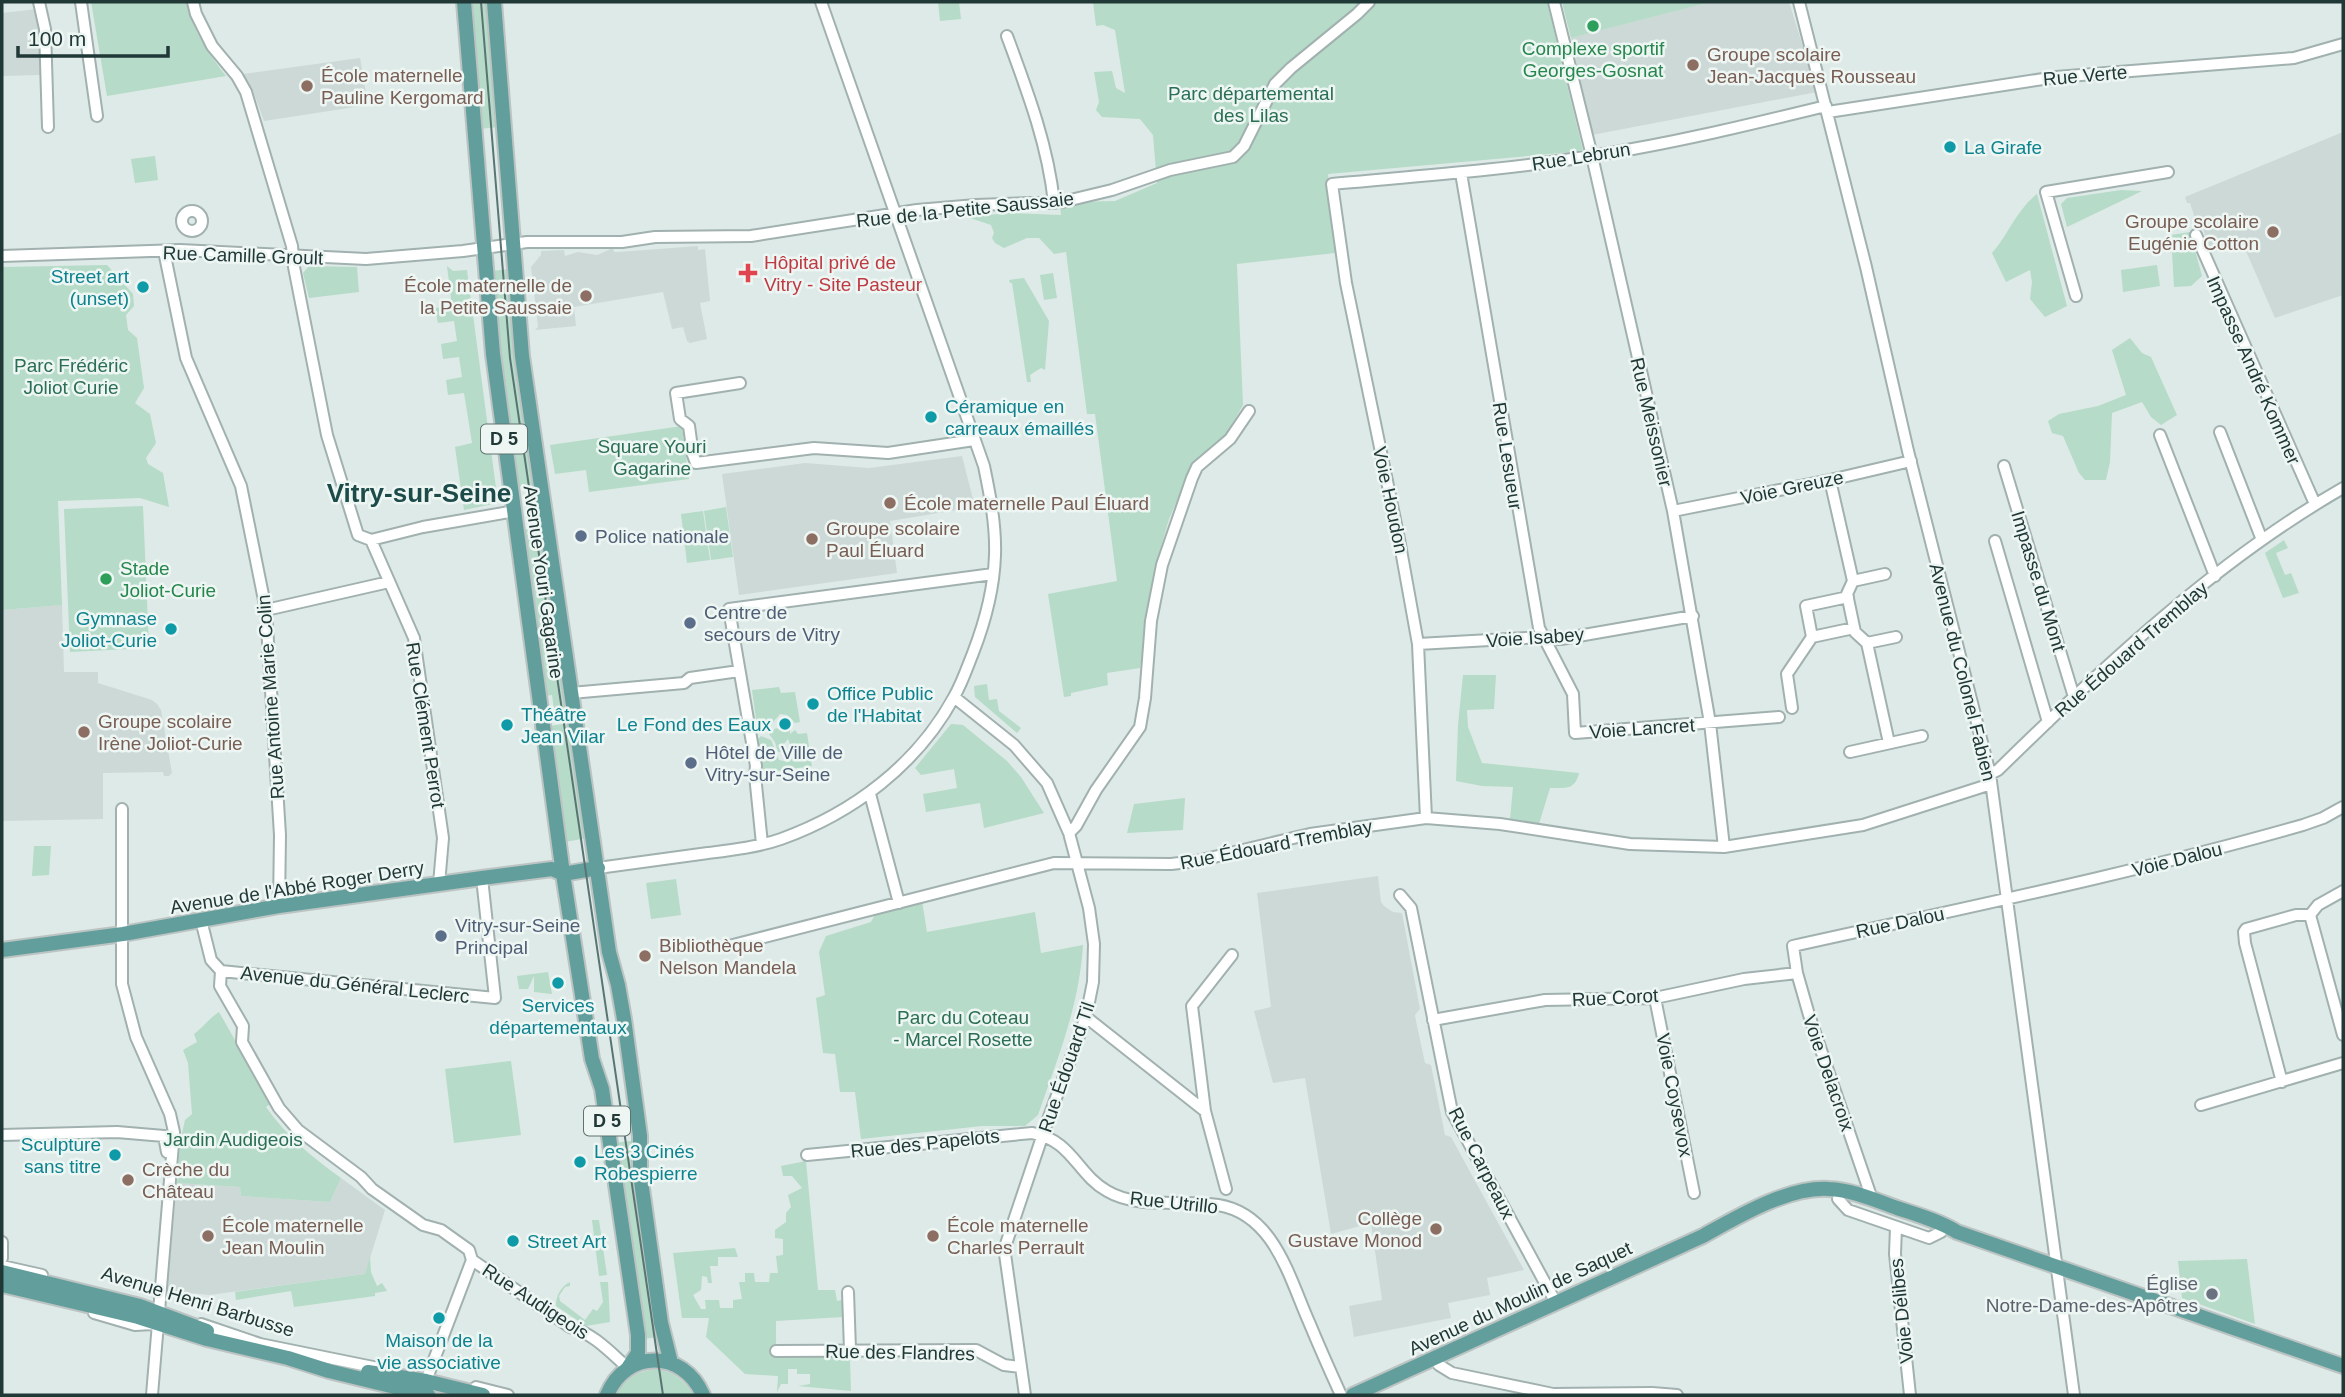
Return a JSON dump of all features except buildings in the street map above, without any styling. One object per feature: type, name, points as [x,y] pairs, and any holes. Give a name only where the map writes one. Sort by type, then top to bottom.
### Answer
[{"type":"main road","name":"Avenue Youri Gagarine","points":[[464,2],[493,354],[563,874]]},
{"type":"main road","name":"Avenue Youri Gagarine","points":[[494,2],[522,356],[597,868]]},
{"type":"main road","name":"Avenue de l'Abbé Roger Derry","points":[[2,950],[123,934],[279,906],[482,878],[552,869],[563,874],[597,868]]},
{"type":"main road","name":"D 5","points":[[597,868],[609,952],[624,1019],[640,1136],[640,1174],[662,1323],[671,1363]]},
{"type":"main road","name":"D 5","points":[[563,874],[592,1059],[602,1089],[633,1296],[638,1353],[628,1368]]},
{"type":"main road","name":"Avenue du Moulin de Saquet","points":[[1353,1395],[1703,1236],[1731,1220],[1811,1189],[1847,1191],[1944,1224],[1957,1233]]},
{"type":"main road","name":"Avenue du Moulin de Saquet","points":[[1703,1236],[1736,1227],[1793,1202],[1819,1198],[1838,1199],[1941,1232],[1957,1233],[2343,1366]]},
{"type":"main road","name":"Avenue Henri Barbusse","points":[[2,1272],[157,1314],[236,1346],[424,1389],[483,1395]]},
{"type":"main road","name":"Avenue Henri Barbusse","points":[[2,1287],[138,1317],[157,1314]]},
{"type":"main road","points":[[607,1395],[618,1376],[628,1368],[652,1360],[671,1363],[691,1376],[703,1395]]},
{"type":"street","points":[[39,2],[45,29],[48,127]]},
{"type":"street","points":[[81,2],[97,116]]},
{"type":"street","points":[[193,2],[212,46],[237,75],[246,92],[293,256]]},
{"type":"street","points":[[597,868],[762,844],[823,823],[870,794],[899,768],[934,728],[954,697],[978,639],[990,595],[994,523],[984,466],[821,2]]},
{"type":"street","name":"Rue de la Petite Saussaie","points":[[484,248],[527,242],[622,242],[655,237],[751,236],[894,213],[976,205],[1054,203],[1112,190],[1170,170],[1236,155],[1244,146],[1275,84],[1369,2]]},
{"type":"street","name":"Rue Meissonier","points":[[1554,2],[1673,511],[1710,723],[1724,847]]},
{"type":"street","name":"Avenue du Colonel Fabien","points":[[1799,2],[1990,779],[2074,1395]]},
{"type":"street","points":[[1007,36],[1040,133],[1054,203]]},
{"type":"street","name":"Rue Verte","points":[[1827,109],[2056,77],[2294,58],[2343,44]]},
{"type":"street","name":"Rue Lebrun","points":[[1332,184],[1461,173],[1592,156],[1827,109]]},
{"type":"street","points":[[2076,296],[2046,192],[2168,172]]},
{"type":"street","name":"Rue Lesueur","points":[[1461,173],[1539,628],[1573,694],[1575,733]]},
{"type":"street","name":"Voie Houdon","points":[[1332,184],[1346,283],[1418,644],[1426,818]]},
{"type":"street","points":[[180,250],[190,231]]},
{"type":"street","name":"Impasse André Kommer","points":[[2196,235],[2315,504]]},
{"type":"street","name":"Rue Camille Groult","points":[[2,256],[180,250],[366,259],[484,248]]},
{"type":"street","name":"Rue Antoine Marie Colin","points":[[164,251],[186,358],[241,486],[266,610],[280,835],[279,906]]},
{"type":"street","name":"Rue Clément Perrot","points":[[293,256],[327,435],[358,535],[371,540],[414,638],[443,838],[439,884]]},
{"type":"street","points":[[740,383],[676,393],[680,419],[688,426],[692,456],[696,463],[814,448],[888,453],[974,440]]},
{"type":"street","points":[[1069,833],[1140,727],[1151,621],[1162,565],[1192,478],[1197,467],[1230,439],[1249,411]]},
{"type":"street","points":[[2220,432],[2262,540]]},
{"type":"street","name":"Rue Édouard Tremblay","points":[[2160,435],[2215,576]]},
{"type":"street","name":"Voie Greuze","points":[[1673,511],[1911,461]]},
{"type":"street","name":"Impasse du Mont","points":[[2004,466],[2074,697]]},
{"type":"street","points":[[1830,480],[1853,581],[1848,597],[1854,628],[1867,643],[1889,743]]},
{"type":"street","name":"Rue Édouard Tremblay","points":[[729,946],[1054,863],[1197,862],[1310,834],[1426,818],[1500,824],[1630,845],[1724,847],[1863,825],[1990,779],[2074,697],[2180,604],[2262,540],[2343,488]]},
{"type":"street","points":[[371,540],[423,527],[515,511]]},
{"type":"street","name":"Rue Édouard Tremblay","points":[[1996,541],[2048,722]]},
{"type":"street","points":[[762,844],[756,766],[729,609],[993,574]]},
{"type":"street","points":[[1853,581],[1885,574]]},
{"type":"street","points":[[266,610],[389,582]]},
{"type":"street","points":[[1812,637],[1806,606],[1848,597]]},
{"type":"street","name":"Voie Isabey","points":[[1418,644],[1544,637],[1561,639],[1693,616]]},
{"type":"street","points":[[1792,708],[1787,674],[1812,637],[1854,628]]},
{"type":"street","points":[[1867,643],[1896,637]]},
{"type":"street","points":[[571,693],[639,685],[647,688],[739,671]]},
{"type":"street","name":"Rue Édouard Til","points":[[954,697],[1014,746],[1032,764],[1052,792],[1069,833],[1089,908],[1094,944],[1093,982],[1086,1017],[1043,1135],[1005,1254],[1025,1395]]},
{"type":"street","name":"Voie Lancret","points":[[1575,733],[1779,717]]},
{"type":"street","points":[[1850,752],[1922,736]]},
{"type":"street","points":[[870,794],[899,903]]},
{"type":"street","name":"Voie Dalou","points":[[2007,900],[2221,848],[2303,825],[2343,807]]},
{"type":"street","points":[[122,809],[122,984],[132,1025],[171,1131],[167,1143],[166,1161],[171,1170],[152,1395]]},
{"type":"street","name":"Avenue du Général Leclerc","points":[[221,971],[495,998],[482,878]]},
{"type":"street","points":[[2310,915],[2318,905],[2343,891]]},
{"type":"street","name":"Rue Carpeaux","points":[[1400,895],[1411,908],[1451,1112],[1556,1303]]},
{"type":"street","name":"Rue Dalou","points":[[1793,946],[2007,900]]},
{"type":"street","points":[[2282,1082],[2244,932],[2246,929],[2296,915],[2310,915]]},
{"type":"street","points":[[2310,915],[2343,1035]]},
{"type":"street","name":"Rue Audigeois","points":[[201,920],[211,960],[221,971],[220,986],[243,1026],[242,1042],[279,1108],[298,1130],[361,1177],[372,1189],[423,1225],[441,1230],[459,1243],[468,1250],[472,1260],[570,1327],[583,1331],[600,1342],[628,1368]]},
{"type":"street","name":"Voie Delacroix","points":[[1793,946],[1797,973],[1809,1015],[1872,1199]]},
{"type":"street","points":[[1226,1189],[1205,1111],[1192,1006],[1232,955]]},
{"type":"street","name":"Rue Corot","points":[[1433,1020],[1545,1000],[1656,998],[1745,979],[1797,973]]},
{"type":"street","name":"Voie Coysevox","points":[[1656,998],[1694,1193]]},
{"type":"street","points":[[1086,1017],[1205,1111]]},
{"type":"street","points":[[2201,1105],[2343,1063]]},
{"type":"street","points":[[2,1135],[171,1131]]},
{"type":"street","name":"Rue des Papelots","points":[[807,1155],[1018,1133],[1043,1135]]},
{"type":"street","name":"Rue Utrillo","points":[[1043,1135],[1053,1139],[1106,1191],[1131,1200],[1219,1205],[1236,1210],[1258,1224],[1277,1247],[1341,1395]]},
{"type":"street","points":[[1838,1199],[1848,1210],[1929,1238],[1941,1232]]},
{"type":"street","name":"Voie Délibes","points":[[1896,1227],[1895,1254],[1910,1395]]},
{"type":"street","points":[[2,1242],[2,1258]]},
{"type":"street","points":[[424,1389],[472,1260]]},
{"type":"street","name":"Avenue Henri Barbusse","points":[[2,1266],[238,1338],[347,1363],[424,1389],[508,1395]]},
{"type":"street","points":[[848,1292],[850,1350]]},
{"type":"street","name":"Rue des Flandres","points":[[776,1351],[976,1350],[1004,1365],[1020,1367]]},
{"type":"street","points":[[1434,1358],[1452,1373],[1552,1394],[1678,1395]]},
{"type":"shaded area","name":"Groupe scolaire Jean-Jacques Rousseau","points":[[1711,2],[1789,2],[1817,92],[1592,135],[1571,38]]},
{"type":"shaded area","points":[[37,9],[40,75],[2,76],[2,13]]},
{"type":"shaded area","name":"École maternelle Pauline Kergomard","points":[[360,58],[368,105],[264,121],[253,91],[243,74]]},
{"type":"shaded area","name":"Groupe scolaire Eugénie Cotton","points":[[2343,132],[2343,295],[2275,318],[2242,242],[2209,253],[2202,223],[2197,224],[2190,203],[2187,203],[2185,197]]},
{"type":"shaded area","name":"École maternelle de la Petite Saussaie","points":[[698,246],[698,250],[705,249],[710,301],[700,303],[707,339],[690,343],[683,327],[672,329],[663,292],[574,307],[576,326],[535,330],[538,327],[531,267],[541,255],[541,251],[564,250],[565,256],[578,252],[597,255],[613,248],[614,252],[618,252]]},
{"type":"shaded area","name":"Groupe scolaire Paul Éluard","points":[[962,456],[975,507],[890,521],[897,573],[739,595],[722,474],[805,463],[869,468]]},
{"type":"shaded area","name":"Groupe scolaire Irène Joliot-Curie","points":[[62,605],[64,672],[98,672],[98,683],[157,704],[161,710],[172,773],[164,776],[163,772],[103,773],[103,819],[2,821],[2,610]]},
{"type":"shaded area","points":[[1378,876],[1381,902],[1393,912],[1402,913],[1420,1009],[1415,1015],[1416,1021],[1425,1063],[1431,1065],[1445,1135],[1451,1137],[1524,1270],[1487,1278],[1490,1295],[1448,1303],[1451,1318],[1354,1337],[1349,1306],[1382,1300],[1371,1223],[1331,1234],[1305,1078],[1273,1083],[1254,1011],[1271,1007],[1257,893]]},
{"type":"shaded area","points":[[341,1178],[385,1210],[365,1274],[210,1295],[167,1291],[177,1183],[240,1187],[241,1196],[330,1202]]},
{"type":"green space","points":[[91,2],[186,2],[202,41],[226,76],[107,96]]},
{"type":"green space","points":[[468,2],[489,2],[499,127],[479,129]]},
{"type":"green space","points":[[938,2],[959,2],[961,19],[940,21]]},
{"type":"green space","name":"Parc départemental des Lilas","points":[[1093,2],[1547,2],[1583,151],[1328,174],[1338,247],[1335,253],[1237,264],[1243,405],[1226,435],[1194,462],[1169,519],[1157,561],[1140,668],[1107,673],[1108,685],[1064,697],[1048,594],[1117,581],[1095,414],[1087,414],[1066,252],[1054,254],[1039,238],[1027,238],[1004,248],[992,238],[994,233],[991,225],[967,217],[1009,213],[1061,215],[1060,205],[1115,201],[1157,183],[1153,135],[1140,119],[1102,117],[1096,110],[1099,102],[1094,72],[1112,71],[1116,88],[1125,93],[1115,30],[1103,25],[1096,26]]},
{"type":"green space","name":"Complexe sportif Georges-Gosnat","points":[[1562,2],[1711,2],[1571,38]]},
{"type":"green space","points":[[155,156],[158,180],[135,183],[131,159]]},
{"type":"green space","points":[[2121,190],[2142,191],[2067,227],[2061,204],[2067,198]]},
{"type":"green space","points":[[2037,194],[2067,306],[2045,317],[2030,299],[2030,270],[2006,282],[1992,253],[2024,207]]},
{"type":"green space","points":[[2190,232],[2202,276],[2191,286],[2174,287],[2171,235]]},
{"type":"green space","name":"Parc Frédéric Joliot Curie","points":[[107,265],[133,294],[134,306],[126,315],[128,330],[137,338],[144,388],[135,403],[150,414],[156,443],[146,458],[148,464],[163,473],[169,507],[140,498],[58,501],[62,605],[2,610],[2,267]]},
{"type":"green space","points":[[2157,265],[2160,286],[2123,292],[2121,270]]},
{"type":"green space","points":[[309,266],[357,267],[359,292],[309,298],[303,273]]},
{"type":"green space","points":[[447,266],[453,271],[467,270],[498,503],[464,510],[455,447],[472,443],[464,393],[448,395],[446,380],[462,377],[459,357],[443,359],[441,344],[457,341],[454,321],[438,323],[435,308],[452,306]]},
{"type":"green space","points":[[510,269],[536,485],[516,487],[499,365],[491,271]]},
{"type":"green space","points":[[1053,273],[1057,298],[1044,300],[1040,275]]},
{"type":"green space","points":[[1024,278],[1049,321],[1045,370],[1041,368],[1030,375],[1031,382],[1027,382],[1012,283],[1009,280]]},
{"type":"green space","points":[[2130,338],[2142,353],[2151,357],[2177,415],[2161,425],[2151,417],[2142,402],[2112,413],[2110,462],[2106,480],[2085,480],[2079,473],[2063,436],[2052,433],[2048,421],[2059,414],[2098,406],[2126,395],[2112,350]]},
{"type":"green space","name":"Square Youri Gagarine","points":[[682,426],[689,479],[589,492],[586,470],[555,474],[550,445]]},
{"type":"green space","name":"Stade Joliot-Curie","points":[[143,506],[149,648],[70,652],[64,509]]},
{"type":"green space","points":[[726,507],[733,557],[711,560],[704,511]]},
{"type":"green space","points":[[703,511],[710,560],[687,563],[681,514]]},
{"type":"green space","points":[[541,527],[569,715],[555,717],[552,695],[544,696],[522,530]]},
{"type":"green space","points":[[2284,540],[2288,548],[2276,553],[2285,575],[2291,573],[2299,593],[2283,598],[2265,553]]},
{"type":"green space","points":[[1463,675],[1496,675],[1494,709],[1467,710],[1468,727],[1482,763],[1579,773],[1572,785],[1550,788],[1539,824],[1510,819],[1513,787],[1482,786],[1456,781]]},
{"type":"green space","points":[[987,684],[989,700],[997,699],[999,711],[1021,728],[1017,733],[975,697],[974,686]]},
{"type":"green space","points":[[779,687],[781,693],[795,692],[800,722],[795,723],[787,715],[780,714],[769,727],[761,727],[756,719],[752,690]]},
{"type":"green space","points":[[570,723],[587,838],[565,842],[549,726]]},
{"type":"green space","points":[[951,724],[963,725],[1007,761],[1021,777],[1044,813],[984,828],[980,803],[926,812],[923,794],[957,788],[954,769],[921,775],[915,768]]},
{"type":"green space","points":[[776,728],[785,732],[790,729],[790,734],[795,730],[798,734],[807,733],[812,766],[763,773],[758,739],[761,736],[771,740],[779,760],[788,762],[793,758],[788,739],[781,752],[778,752],[769,734]]},
{"type":"green space","points":[[1185,798],[1183,830],[1127,833],[1134,804]]},
{"type":"green space","points":[[34,846],[51,846],[49,875],[32,876]]},
{"type":"green space","points":[[676,879],[681,915],[651,919],[646,883]]},
{"type":"green space","name":"Parc du Coteau - Marcel Rosette","points":[[922,901],[927,932],[1035,912],[1041,953],[1083,945],[1077,990],[1060,1052],[1038,1115],[1025,1126],[982,1126],[861,1139],[855,1092],[840,1092],[835,1054],[823,1053],[816,998],[825,995],[819,952],[826,936],[871,922],[877,911]]},
{"type":"green space","points":[[548,972],[552,994],[534,992],[534,976],[528,989],[519,989],[517,976]]},
{"type":"green space","name":"Jardin Audigeois","points":[[219,1012],[271,1103],[266,1107],[300,1146],[341,1178],[330,1202],[241,1196],[240,1187],[177,1183],[185,1120],[192,1114],[188,1063],[183,1050],[197,1042],[194,1034]]},
{"type":"green space","points":[[511,1061],[521,1135],[454,1143],[445,1069]]},
{"type":"green space","points":[[637,1140],[660,1337],[642,1339],[614,1143]]},
{"type":"green space","points":[[806,1161],[818,1290],[835,1290],[837,1301],[842,1300],[843,1317],[776,1321],[776,1356],[847,1357],[850,1359],[851,1391],[798,1386],[810,1384],[810,1374],[797,1374],[797,1369],[788,1369],[788,1384],[781,1384],[777,1392],[778,1376],[745,1374],[706,1337],[709,1318],[682,1318],[673,1253],[735,1248],[738,1257],[718,1257],[718,1266],[710,1266],[712,1283],[708,1283],[707,1277],[702,1276],[701,1290],[693,1295],[701,1309],[706,1309],[705,1300],[719,1300],[720,1308],[733,1308],[733,1300],[742,1299],[739,1282],[745,1282],[745,1273],[754,1273],[755,1282],[769,1282],[770,1273],[778,1273],[776,1256],[783,1255],[783,1239],[775,1238],[775,1230],[786,1222],[786,1213],[791,1207],[788,1195],[802,1188],[792,1176],[783,1176],[781,1166]]},
{"type":"green space","points":[[592,1220],[599,1220],[607,1275],[599,1276]]},
{"type":"green space","points":[[370,1257],[371,1272],[377,1286],[382,1283],[387,1291],[375,1293],[375,1296],[294,1307],[291,1291],[236,1300],[235,1292],[365,1274]]},
{"type":"green space","points":[[2247,1259],[2255,1324],[2182,1298],[2178,1261]]},
{"type":"green space","points":[[570,1282],[570,1286],[565,1287],[559,1296],[560,1301],[585,1320],[593,1309],[597,1311],[603,1302],[600,1282],[608,1282],[610,1322],[586,1326],[556,1306],[559,1292]]},
{"type":"green space","points":[[657,1369],[678,1378],[693,1395],[616,1395],[633,1376]]},
{"type":"tram line","points":[[481,2],[510,358],[663,1395]]},
{"type":"place","name":"Complexe sportif Georges-Gosnat","points":[[1593,26]]},
{"type":"place","name":"Groupe scolaire Jean-Jacques Rousseau","points":[[1693,65]]},
{"type":"place","name":"École maternelle Pauline Kergomard","points":[[307,86]]},
{"type":"place","name":"La Girafe","points":[[1950,147]]},
{"type":"place","name":"Groupe scolaire Eugénie Cotton","points":[[2273,232]]},
{"type":"place","name":"Hôpital privé de Vitry - Site Pasteur","points":[[748,273]]},
{"type":"place","name":"Street art (unset)","points":[[143,287]]},
{"type":"place","name":"École maternelle de la Petite Saussaie","points":[[586,296]]},
{"type":"place","name":"Céramique en carreaux émaillés","points":[[931,417]]},
{"type":"place","name":"École maternelle Paul Éluard","points":[[890,503]]},
{"type":"place","name":"Police nationale","points":[[581,536]]},
{"type":"place","name":"Groupe scolaire Paul Éluard","points":[[812,539]]},
{"type":"place","name":"Stade Joliot-Curie","points":[[106,579]]},
{"type":"place","name":"Centre de secours de Vitry","points":[[690,623]]},
{"type":"place","name":"Gymnase Joliot-Curie","points":[[171,629]]},
{"type":"place","name":"Office Public de l'Habitat","points":[[813,704]]},
{"type":"place","name":"Le Fond des Eaux","points":[[785,724]]},
{"type":"place","name":"Théâtre Jean Vilar","points":[[507,725]]},
{"type":"place","name":"Groupe scolaire Irène Joliot-Curie","points":[[84,732]]},
{"type":"place","name":"Hôtel de Ville de Vitry-sur-Seine","points":[[691,763]]},
{"type":"place","name":"Vitry-sur-Seine Principal","points":[[441,936]]},
{"type":"place","name":"Bibliothèque Nelson Mandela","points":[[645,956]]},
{"type":"place","name":"Services départementaux","points":[[558,983]]},
{"type":"place","name":"Sculpture sans titre","points":[[115,1155]]},
{"type":"place","name":"Les 3 Cinés Robespierre","points":[[580,1162]]},
{"type":"place","name":"Crèche du Château","points":[[128,1180]]},
{"type":"place","name":"Collège Gustave Monod","points":[[1436,1229]]},
{"type":"place","name":"École maternelle Jean Moulin","points":[[208,1236]]},
{"type":"place","name":"École maternelle Charles Perrault","points":[[933,1236]]},
{"type":"place","name":"Street Art","points":[[513,1241]]},
{"type":"place","name":"Église Notre-Dame-des-Apôtres","points":[[2212,1294]]},
{"type":"place","name":"Maison de la vie associative","points":[[439,1318]]},
{"type":"district","name":"Vitry-sur-Seine","points":[[419,493]]}]
